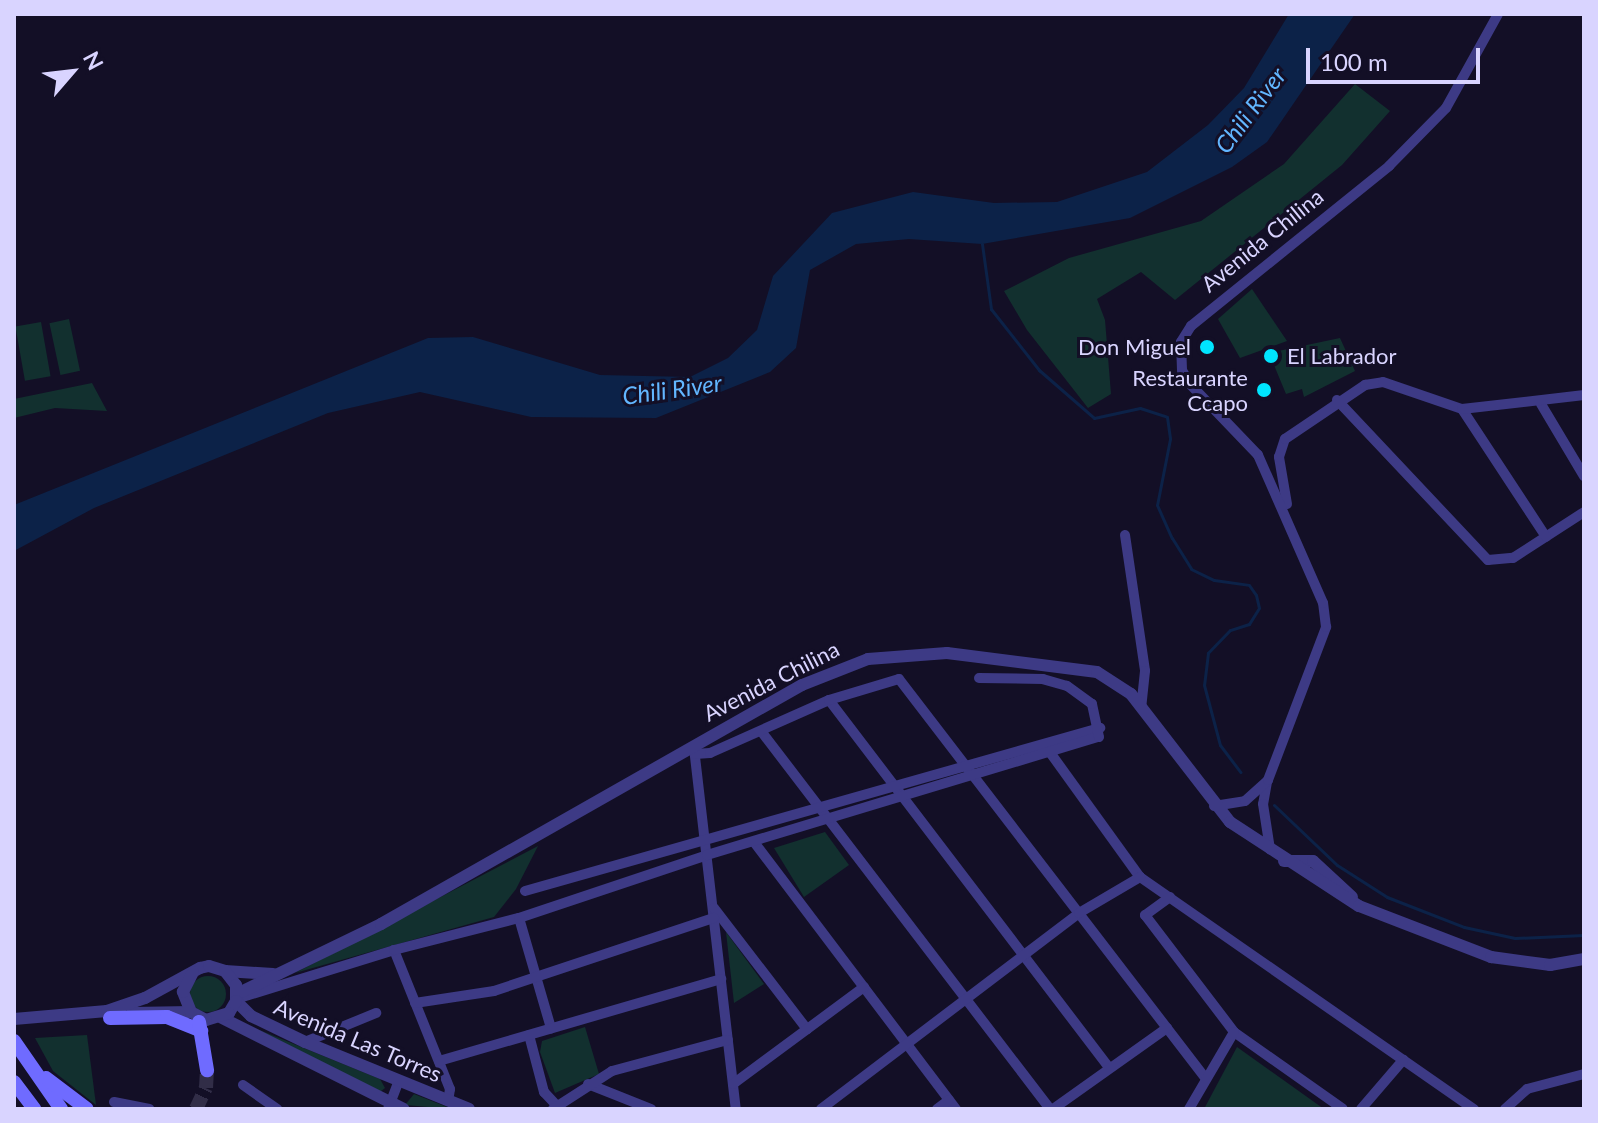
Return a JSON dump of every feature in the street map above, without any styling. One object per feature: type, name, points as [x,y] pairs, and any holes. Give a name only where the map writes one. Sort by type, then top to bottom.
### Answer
[{"type":"main road","points":[[110,1018],[197,1020],[207,1070]]},
{"type":"main road","points":[[16,1044],[61,1109]]},
{"type":"main road","points":[[26,1061],[87,1109]]},
{"type":"main road","points":[[14,1082],[34,1109]]},
{"type":"street","name":"Avenida Chilina","points":[[1271,853],[1264,829],[1268,780],[1326,627],[1323,603],[1292,524],[1258,455],[1182,370],[1181,342],[1191,326],[1389,166],[1446,108],[1498,14]]},
{"type":"street","points":[[1292,524],[1279,457],[1285,439],[1337,400],[1383,382],[1462,409],[1541,404],[1584,395]]},
{"type":"street","points":[[1337,400],[1488,560],[1505,561],[1584,512]]},
{"type":"street","points":[[1541,404],[1584,476]]},
{"type":"street","points":[[1462,409],[1546,537]]},
{"type":"street","points":[[1125,535],[1145,671],[1141,707]]},
{"type":"street","name":"Avenida Chilina","points":[[237,998],[441,891],[528,836],[695,750],[830,673],[900,654],[947,653],[1070,665],[1097,672],[1131,694],[1214,806],[1271,853],[1359,906],[1491,957],[1550,965],[1584,959]]},
{"type":"street","points":[[14,1022],[110,1018],[150,1010],[197,1020],[222,1018],[237,998],[394,950],[519,918],[707,855],[1095,742],[1100,728],[1092,704],[1067,686],[1043,679],[979,678]]},
{"type":"street","points":[[736,1109],[695,750],[761,731],[829,700],[899,679],[1206,1079]]},
{"type":"street","points":[[829,700],[1109,1067]]},
{"type":"street","points":[[525,891],[1100,728]]},
{"type":"street","points":[[761,731],[1052,1109],[1167,1028]]},
{"type":"street","points":[[1044,744],[1140,877],[1474,1109]]},
{"type":"street","points":[[1214,806],[1245,801],[1268,780]]},
{"type":"street","points":[[754,842],[953,1104],[937,1109]]},
{"type":"street","points":[[821,1109],[1079,913],[1140,877]]},
{"type":"street","points":[[1170,897],[1145,915],[1234,1032],[1343,1109]]},
{"type":"street","points":[[415,1003],[494,991],[714,912]]},
{"type":"street","points":[[714,912],[807,1029]]},
{"type":"street","points":[[519,918],[551,1028]]},
{"type":"street","points":[[394,950],[450,1089],[448,1101]]},
{"type":"street","points":[[14,1022],[107,1011],[209,966],[225,971],[237,998]]},
{"type":"street","name":"Avenida Chilina","points":[[225,971],[280,973]]},
{"type":"street","points":[[193,972],[183,992],[197,1020]]},
{"type":"street","points":[[439,1061],[721,979]]},
{"type":"street","points":[[733,1084],[864,987]]},
{"type":"street","name":"Avenida Las Torres","points":[[237,998],[251,1016],[305,1042],[469,1109]]},
{"type":"street","points":[[305,1042],[376,1013]]},
{"type":"street","name":"Avenida Las Torres","points":[[222,1018],[388,1106],[404,1109]]},
{"type":"street","points":[[1189,1109],[1234,1032]]},
{"type":"street","points":[[529,1035],[544,1092],[554,1107],[612,1071],[728,1040]]},
{"type":"street","points":[[1361,1109],[1403,1060]]},
{"type":"street","points":[[1505,1109],[1527,1089],[1584,1074]]},
{"type":"street","points":[[388,1106],[399,1080]]},
{"type":"street","points":[[588,1084],[651,1109]]},
{"type":"street","points":[[243,1085],[277,1109]]},
{"type":"street","points":[[114,1102],[149,1109]]},
{"type":"green space","points":[[1355,84],[1390,111],[1342,165],[1175,300],[1141,272],[1097,299],[1105,320],[1111,394],[1088,408],[1027,330],[1004,291],[1069,258],[1201,221],[1284,164]]},
{"type":"green space","points":[[1252,289],[1287,341],[1240,358],[1218,319]]},
{"type":"green space","points":[[69,319],[80,371],[60,375],[49,323]]},
{"type":"green space","points":[[41,322],[51,376],[25,381],[15,327]]},
{"type":"green space","points":[[1340,338],[1355,371],[1304,397],[1302,389],[1286,394],[1269,353]]},
{"type":"green space","points":[[92,383],[107,411],[55,408],[14,418],[14,399]]},
{"type":"green space","points":[[825,832],[849,865],[804,897],[774,848]]},
{"type":"green space","points":[[538,846],[516,889],[494,917],[295,973]]},
{"type":"green space","points":[[726,932],[764,984],[734,1003]]},
{"type":"green space","points":[[208,976],[220,982],[226,994],[220,1006],[208,1012],[196,1006],[190,994],[196,982]]},
{"type":"green space","points":[[585,1027],[599,1074],[555,1093],[540,1052],[542,1041]]},
{"type":"green space","points":[[257,1029],[380,1079],[385,1088],[380,1092]]},
{"type":"green space","points":[[87,1035],[96,1105],[53,1071],[35,1038]]},
{"type":"green space","points":[[1237,1047],[1324,1109],[1204,1109]]},
{"type":"green space","points":[[414,1094],[452,1109],[405,1105]]},
{"type":"water","name":"Chili River","points":[[1289,14],[1355,14],[1267,142],[1232,167],[1130,218],[982,244],[909,239],[856,244],[810,270],[796,348],[770,372],[656,418],[531,417],[420,392],[328,413],[94,508],[14,551],[14,505],[428,338],[473,337],[600,375],[690,377],[728,358],[757,330],[773,276],[832,213],[913,192],[994,203],[1057,202],[1147,172],[1208,125],[1244,88]]},
{"type":"waterway","points":[[982,244],[991,309],[1039,370],[1094,418],[1140,408],[1167,417],[1170,439],[1157,505],[1172,538],[1191,569],[1214,580],[1249,585],[1256,595],[1259,608],[1249,624],[1230,630],[1208,653],[1204,685],[1220,745],[1240,772]]},
{"type":"waterway","points":[[1274,805],[1337,865],[1387,897],[1464,927],[1515,938],[1584,935]]},
{"type":"tunnel","points":[[196,1109],[206,1088],[207,1070]]},
{"type":"place","name":"Don Miguel","points":[[1207,347]]},
{"type":"place","name":"El Labrador","points":[[1271,356]]},
{"type":"place","name":"Restaurante Ccapo","points":[[1264,390]]}]
